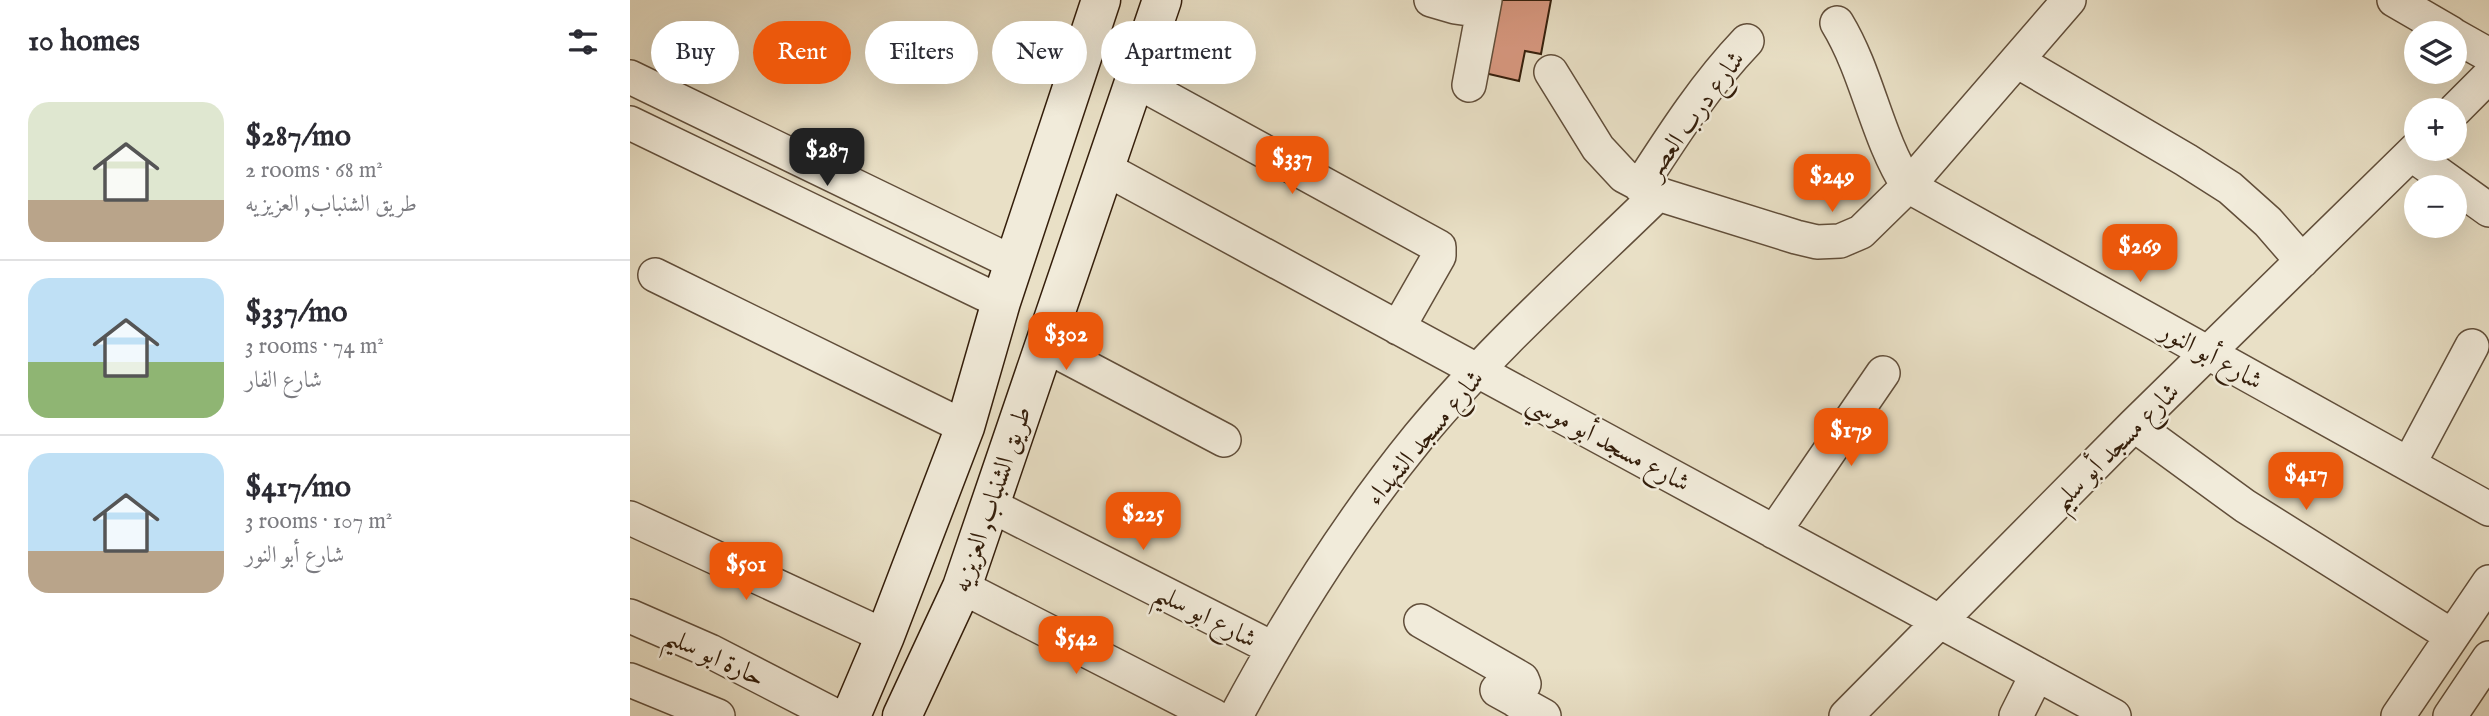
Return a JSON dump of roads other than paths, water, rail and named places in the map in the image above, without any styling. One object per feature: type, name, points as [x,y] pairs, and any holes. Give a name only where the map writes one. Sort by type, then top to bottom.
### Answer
[{"type":"street","name":"طريق الشنباب, العزيزيه","points":[[851,716],[885,636],[965,427],[1001,302],[1101,0]]},
{"type":"street","name":"طريق الشنباب, العزيزيه","points":[[1154,21],[1161,0]]},
{"type":"street","points":[[1431,0],[1455,7],[1484,6],[1469,85]]},
{"type":"street","points":[[1551,72],[1610,163],[1649,190],[1817,242],[1840,241],[1861,232],[1908,186],[2070,0]]},
{"type":"street","points":[[2394,0],[2430,21]]},
{"type":"street","points":[[1836,23],[1861,70],[1896,168],[1908,186]]},
{"type":"street","name":"شارع درب العصر","points":[[1649,190],[1699,97],[1747,41]]},
{"type":"street","points":[[2467,42],[2489,55]]},
{"type":"street","points":[[2017,61],[2230,188],[2268,222],[2302,261]]},
{"type":"street","points":[[2467,98],[2489,76]]},
{"type":"street","points":[[630,77],[1014,263]]},
{"type":"street","name":"طريق الشنباب, العزيزيه","points":[[902,716],[962,587],[1133,84]]},
{"type":"street","points":[[1141,84],[1440,247],[1439,256],[1398,328]]},
{"type":"street","points":[[630,122],[1001,302]]},
{"type":"street","name":"شارع مسجد أبو سليم","points":[[1846,716],[2134,425],[2404,161]]},
{"type":"street","points":[[2427,161],[2489,209]]},
{"type":"street","name":"شارع مسجد أبو موسي","points":[[1104,168],[2114,716]]},
{"type":"street","name":"شارع أبو النور","points":[[1908,186],[2489,509]]},
{"type":"street","name":"شارع مسجد الشهداء","points":[[1236,716],[1272,648],[1317,575],[1366,504],[1420,436],[1477,371],[1649,190]]},
{"type":"street","points":[[655,275],[965,427]]},
{"type":"street","points":[[1044,345],[1224,440]]},
{"type":"street","points":[[2409,464],[2472,346]]},
{"type":"street","points":[[1774,532],[1883,373]]},
{"type":"street","points":[[2134,425],[2245,506],[2452,636]]},
{"type":"street","name":"شارع ابو سليم","points":[[990,505],[1272,648]]},
{"type":"street","points":[[630,518],[885,636]]},
{"type":"street","points":[[2398,716],[2489,582]]},
{"type":"street","points":[[962,587],[1214,716]]},
{"type":"street","name":"حارة ابو سليم","points":[[630,617],[710,651],[836,716]]},
{"type":"street","points":[[1421,621],[1522,679],[1530,708]]},
{"type":"street","points":[[2456,714],[2489,658]]},
{"type":"street","points":[[2015,716],[2037,674]]},
{"type":"street","points":[[630,680],[718,716]]},
{"type":"street","points":[[1485,684],[1530,708]]}]
